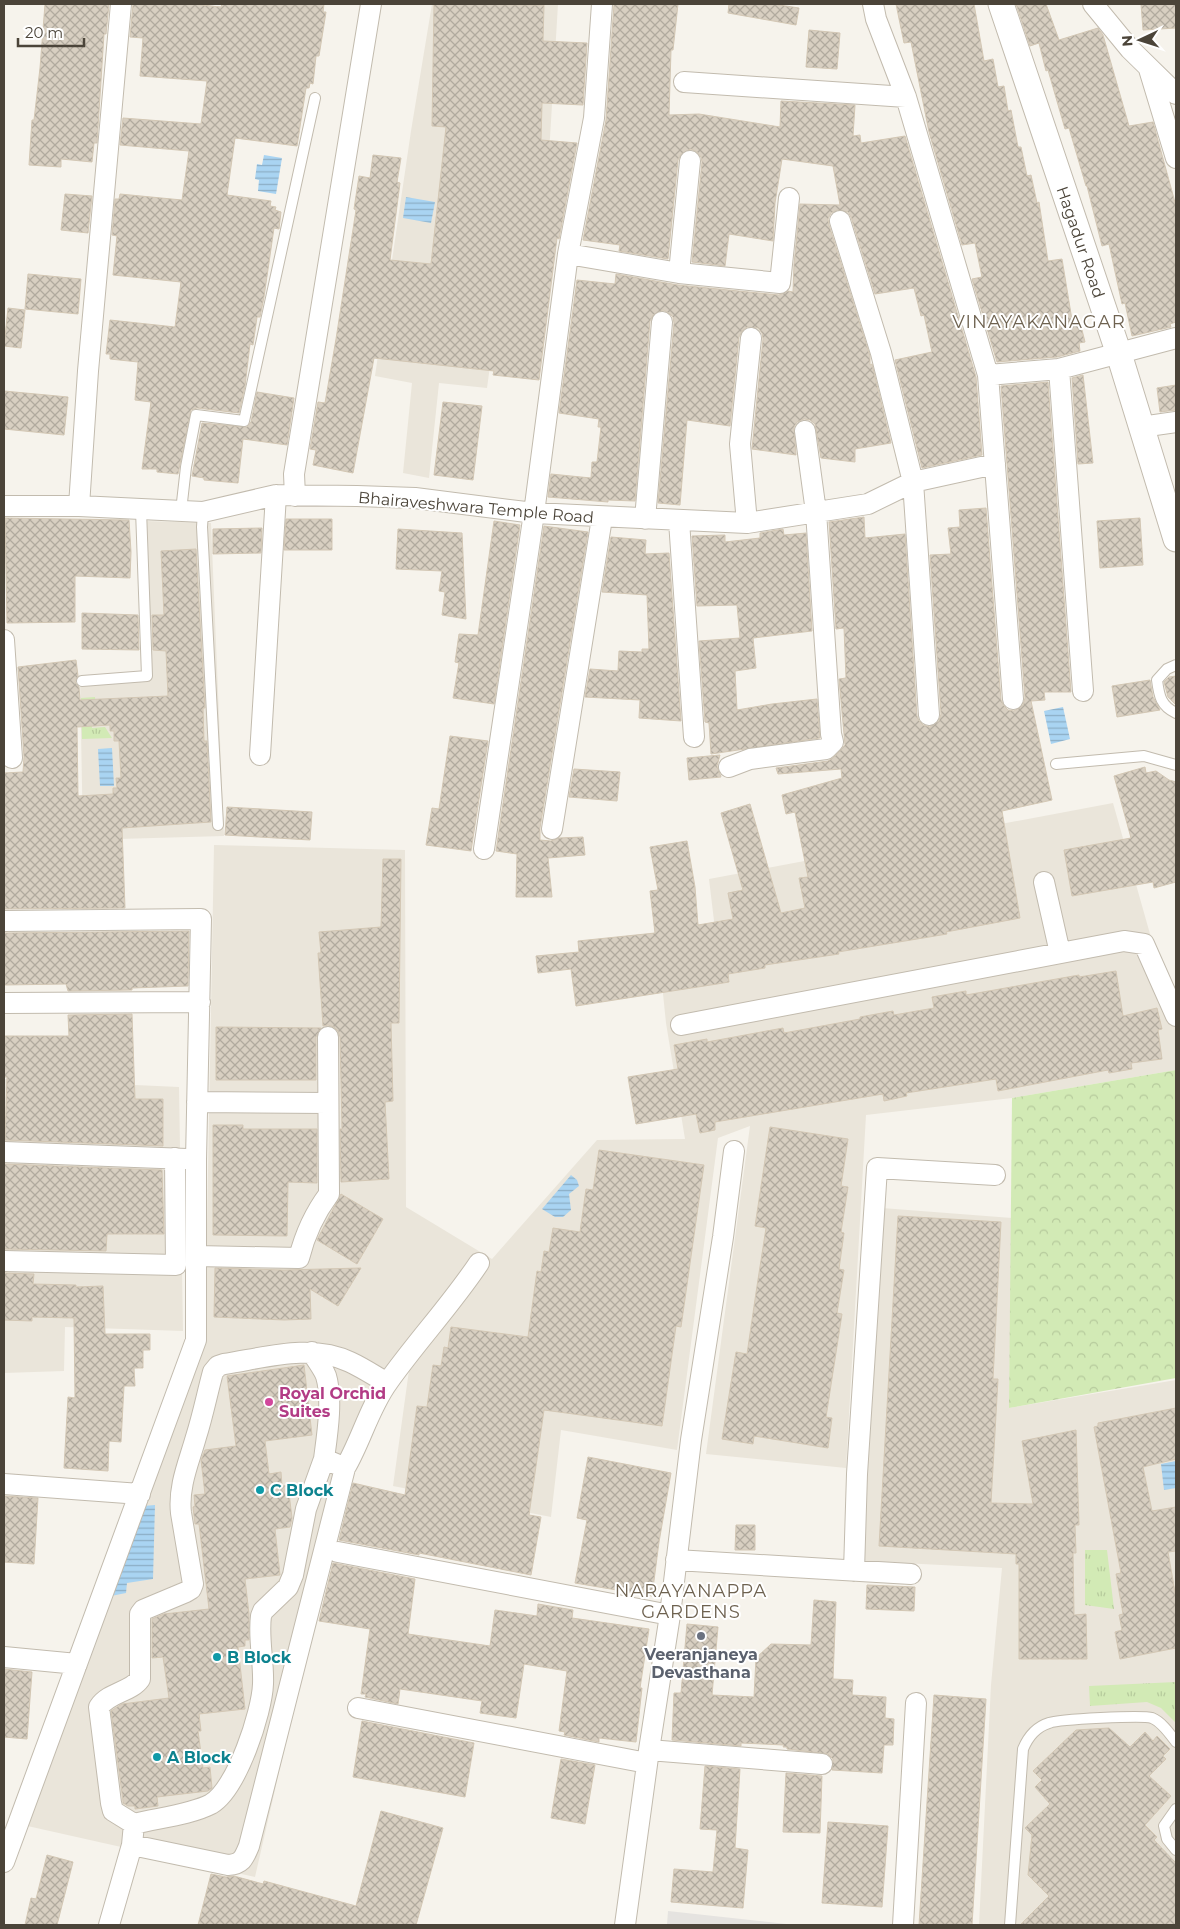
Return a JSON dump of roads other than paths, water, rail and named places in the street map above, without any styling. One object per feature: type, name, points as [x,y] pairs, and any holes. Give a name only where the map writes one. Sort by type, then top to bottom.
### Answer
[{"type":"street","points":[[78,506],[88,371],[121,4]]},
{"type":"street","points":[[260,755],[285,496],[294,474],[370,4]]},
{"type":"street","points":[[484,848],[534,513],[568,254],[594,118],[602,4]]},
{"type":"street","points":[[873,4],[876,19],[906,97],[988,375],[1013,699]]},
{"type":"street","name":"Hagadur Road","points":[[1001,4],[1119,354],[1141,427],[1171,508],[1176,539]]},
{"type":"street","points":[[1093,4],[1130,49],[1176,94]]},
{"type":"street","points":[[1149,69],[1176,158]]},
{"type":"street","points":[[684,82],[906,97]]},
{"type":"street","points":[[679,273],[690,161]]},
{"type":"street","points":[[568,254],[679,273],[780,282],[789,198]]},
{"type":"street","points":[[840,221],[881,353],[913,482],[929,715]]},
{"type":"street","points":[[645,519],[662,322]]},
{"type":"street","points":[[747,524],[740,444],[751,338]]},
{"type":"street","points":[[988,375],[1059,369],[1176,338]]},
{"type":"street","points":[[1059,369],[1082,691]]},
{"type":"street","points":[[1141,427],[1176,422]]},
{"type":"street","points":[[729,767],[750,759],[826,749],[833,742],[816,512],[804,431]]},
{"type":"street","name":"Bhairaveshwara Temple Road","points":[[4,506],[78,506],[203,512],[285,496],[415,498],[534,513],[747,524],[868,504],[913,482],[995,464]]},
{"type":"street","points":[[552,829],[602,518]]},
{"type":"street","points":[[679,521],[694,737]]},
{"type":"street","points":[[4,640],[12,758]]},
{"type":"street","points":[[1044,882],[1060,953]]},
{"type":"street","points":[[4,921],[202,919],[196,1160],[196,1340],[4,1862]]},
{"type":"street","points":[[681,1025],[1124,941],[1144,944],[1176,1016]]},
{"type":"street","points":[[4,1003],[200,1002]]},
{"type":"street","points":[[196,1256],[299,1258],[309,1225],[317,1209],[329,1194],[328,1037]]},
{"type":"street","points":[[197,1102],[328,1103]]},
{"type":"street","points":[[625,1925],[670,1615],[691,1440],[723,1237],[734,1151]]},
{"type":"street","points":[[4,1152],[196,1160]]},
{"type":"street","points":[[4,1261],[176,1265],[175,1158]]},
{"type":"street","points":[[854,1571],[857,1474],[877,1168],[995,1175]]},
{"type":"street","points":[[132,1845],[228,1865],[237,1864],[244,1860],[252,1837],[345,1468],[387,1383],[462,1289],[479,1263]]},
{"type":"street","points":[[312,1352],[323,1370],[327,1383],[328,1428],[324,1459],[306,1509],[293,1575],[288,1587],[263,1611],[261,1616],[262,1700],[256,1721],[231,1782],[224,1793],[211,1804],[134,1824],[113,1811],[99,1707],[112,1694],[137,1683],[140,1679],[140,1614],[143,1610],[186,1592],[191,1589],[193,1584],[180,1502],[182,1484],[213,1372],[218,1366],[224,1364],[284,1354],[312,1352],[348,1361],[387,1383]]},
{"type":"street","points":[[324,1459],[345,1468]]},
{"type":"street","points":[[4,1484],[140,1494]]},
{"type":"street","points":[[338,1552],[670,1615]]},
{"type":"street","points":[[676,1560],[911,1574]]},
{"type":"street","points":[[4,1657],[77,1664]]},
{"type":"street","points":[[903,1925],[916,1703]]},
{"type":"street","points":[[358,1708],[648,1757],[822,1764]]},
{"type":"street","points":[[109,1925],[132,1845],[134,1824]]},
{"type":"lane","points":[[181,511],[186,468],[196,414],[244,421],[315,98]]},
{"type":"lane","points":[[82,681],[147,676],[141,510]]},
{"type":"lane","points":[[203,512],[202,527],[218,825]]},
{"type":"lane","points":[[1176,665],[1167,669],[1157,680],[1159,696],[1166,708],[1176,713]]},
{"type":"lane","points":[[1056,764],[1144,756],[1176,765]]},
{"type":"lane","points":[[1010,1925],[1023,1749],[1028,1736],[1049,1723],[1136,1716],[1152,1718],[1161,1724],[1176,1742]]},
{"type":"lane","points":[[1176,1809],[1164,1826],[1167,1839],[1176,1850]]},
{"type":"water","points":[[264,155],[282,158],[276,194],[258,191],[259,180],[255,179],[257,164],[262,165]]},
{"type":"water","points":[[406,197],[435,202],[431,223],[403,218]]},
{"type":"water","points":[[1063,707],[1070,739],[1051,744],[1044,711]]},
{"type":"water","points":[[112,748],[114,786],[100,786],[98,749]]},
{"type":"water","points":[[571,1175],[577,1180],[579,1186],[569,1194],[571,1210],[563,1217],[555,1217],[542,1209]]},
{"type":"water","points":[[1176,1461],[1176,1488],[1164,1490],[1161,1464]]},
{"type":"water","points":[[155,1505],[153,1579],[127,1583],[126,1593],[111,1596],[143,1506]]},
{"type":"place","name":"Royal Orchid Suites","points":[[269,1402]]},
{"type":"place","name":"C Block","points":[[260,1490]]},
{"type":"place","name":"Veeranjaneya Devasthana","points":[[701,1636]]},
{"type":"place","name":"B Block","points":[[217,1657]]},
{"type":"place","name":"A Block","points":[[157,1757]]},
{"type":"district","name":"VINAYAKANAGAR","points":[[1039,322]]},
{"type":"district","name":"NARAYANAPPA GARDENS","points":[[691,1601]]}]
